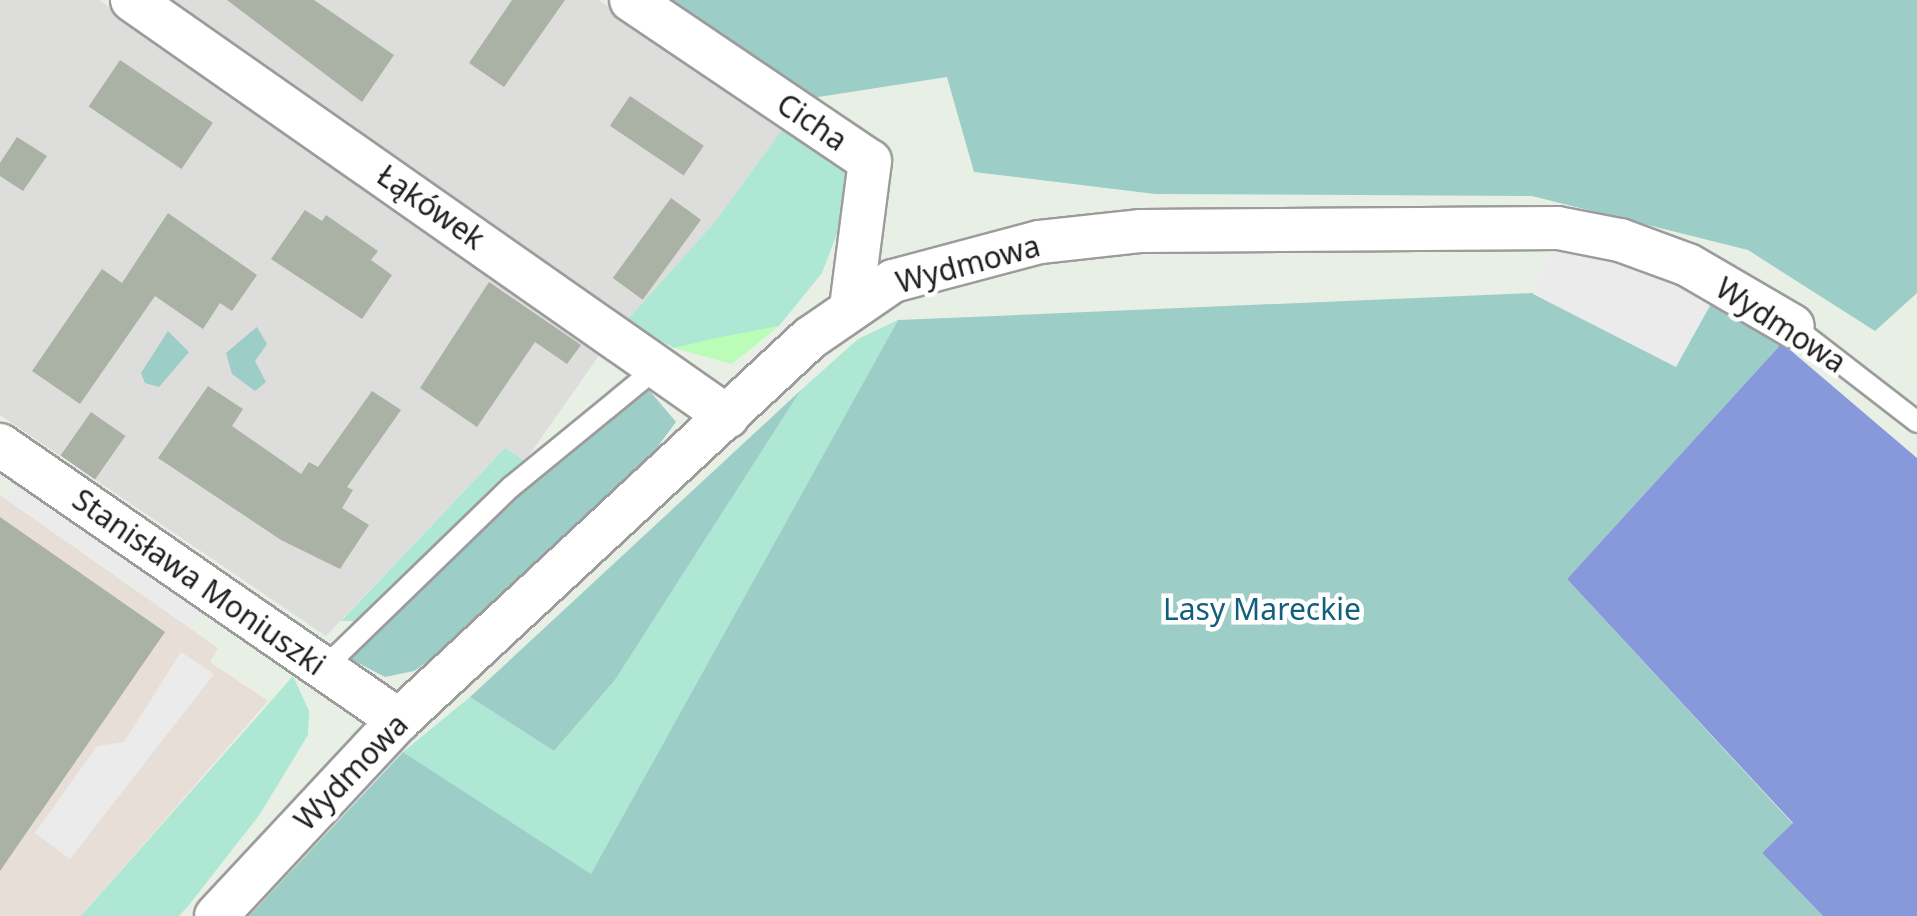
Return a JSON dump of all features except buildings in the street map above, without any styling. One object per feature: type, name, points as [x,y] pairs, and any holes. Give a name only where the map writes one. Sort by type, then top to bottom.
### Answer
[{"type":"street","name":"Łąkówek","points":[[132,0],[728,418]]},
{"type":"street","name":"Cicha","points":[[631,0],[870,161],[851,308]]},
{"type":"street","name":"Wydmowa","points":[[216,916],[399,720],[851,308],[893,281],[1040,242],[1141,231],[1558,228],[1620,240],[1688,266],[1793,326]]},
{"type":"street","name":"Stanisława Moniuszki","points":[[0,445],[399,720]]},
{"type":"lane","name":"Wydmowa","points":[[1793,326],[1917,422]]},
{"type":"lane","points":[[324,668],[511,487],[659,366]]},
{"type":"shaded area","points":[[0,0],[99,0],[605,347],[525,461],[505,448],[326,636],[0,415]]},
{"type":"shaded area","points":[[153,0],[599,0],[784,127],[714,223],[626,321]]},
{"type":"shaded area","points":[[784,127],[842,161],[853,192],[822,273],[779,326],[674,348],[626,321],[714,223]]},
{"type":"shaded area","points":[[1554,240],[1612,253],[1712,302],[1676,367],[1533,294]]},
{"type":"shaded area","points":[[898,320],[591,875],[403,752],[470,697],[554,751],[615,680],[801,390],[858,339]]},
{"type":"shaded area","points":[[1782,343],[1917,458],[1917,916],[1823,916],[1762,853],[1793,823],[1567,579]]},
{"type":"shaded area","points":[[505,448],[525,461],[355,621],[341,621]]},
{"type":"shaded area","points":[[18,482],[204,612],[192,629],[7,498]]},
{"type":"shaded area","points":[[0,495],[218,648],[210,662],[268,701],[81,916],[0,916]]},
{"type":"shaded area","points":[[181,652],[214,674],[70,859],[35,833],[97,746],[124,742]]},
{"type":"shaded area","points":[[293,676],[309,711],[308,735],[260,814],[189,905],[179,916],[81,916]]},
{"type":"green space","points":[[658,0],[1917,0],[1917,293],[1875,331],[1748,250],[1532,196],[1155,194],[974,172],[947,77],[812,98]]},
{"type":"green space","name":"Lasy Mareckie","points":[[1533,293],[1675,366],[1712,302],[1782,343],[1567,579],[1793,824],[1762,853],[1823,916],[249,916],[403,752],[591,874],[898,320]]},
{"type":"green space","points":[[257,327],[267,344],[255,361],[266,382],[255,391],[232,374],[226,353]]},
{"type":"green space","points":[[168,331],[189,352],[159,387],[145,383],[141,373]]},
{"type":"green space","points":[[649,390],[676,422],[632,481],[476,629],[414,671],[385,677],[347,657],[514,493]]},
{"type":"green space","points":[[801,390],[615,680],[554,751],[470,697]]},
{"type":"sand","points":[[779,326],[732,364],[674,348],[711,339]]}]
